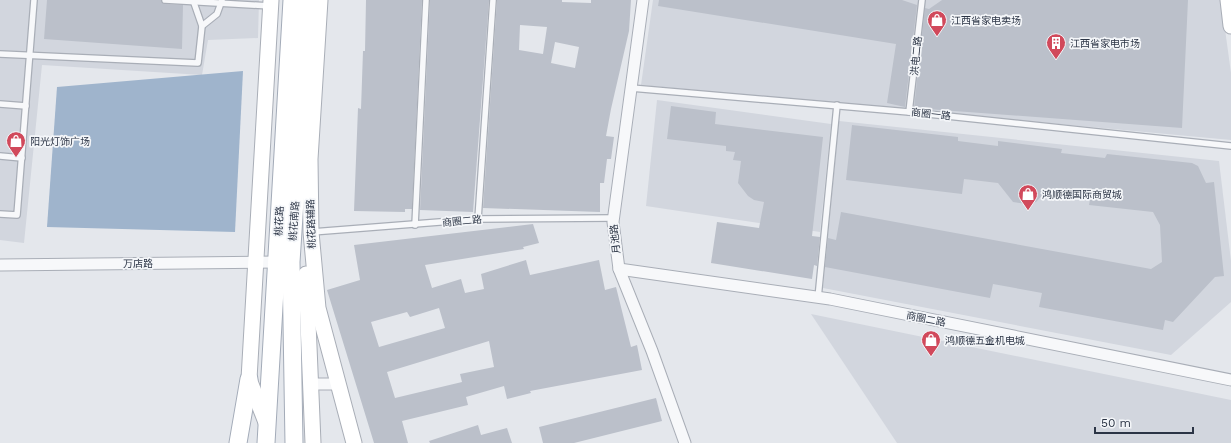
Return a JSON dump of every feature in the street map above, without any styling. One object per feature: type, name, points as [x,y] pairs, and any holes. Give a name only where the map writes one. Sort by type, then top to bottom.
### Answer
[{"type":"main road","points":[[1228,0],[1231,26]]},
{"type":"main road","points":[[301,1],[306,293],[313,443]]},
{"type":"main road","name":"桃花路辅路","points":[[301,1],[310,159],[310,232],[318,308],[339,384],[351,441]]},
{"type":"main road","name":"桃花路","points":[[266,443],[277,262],[301,1]]},
{"type":"main road","name":"桃花南路","points":[[294,443],[292,262],[301,1]]},
{"type":"main road","points":[[238,443],[249,378],[271,3]]},
{"type":"main road","points":[[249,378],[267,425]]},
{"type":"street","name":"月池路","points":[[643,0],[613,218],[619,269],[652,351],[685,443]]},
{"type":"street","name":"万店路","points":[[0,264],[277,262]]},
{"type":"street","name":"商圈二路","points":[[619,269],[818,298],[1231,380]]},
{"type":"street","points":[[310,384],[339,384]]},
{"type":"lane","points":[[0,214],[17,215],[34,0]]},
{"type":"lane","points":[[165,0],[271,3]]},
{"type":"lane","points":[[415,225],[426,0]]},
{"type":"lane","points":[[478,219],[493,0]]},
{"type":"lane","name":"洪电二路","points":[[910,112],[922,0]]},
{"type":"lane","points":[[0,54],[198,63],[202,26],[193,1]]},
{"type":"lane","points":[[202,26],[217,14],[222,1]]},
{"type":"lane","name":"商圈一路","points":[[631,88],[910,112],[1231,146]]},
{"type":"lane","points":[[0,104],[26,106]]},
{"type":"lane","points":[[818,298],[837,106]]},
{"type":"lane","points":[[0,156],[22,158]]},
{"type":"lane","name":"商圈二路","points":[[310,232],[478,219],[613,218]]},
{"type":"shaded area","name":"阳光灯饰广场","points":[[0,0],[259,0],[258,38],[208,40],[202,75],[42,65],[24,243],[0,240]]},
{"type":"shaded area","name":"江西省家电卖场","points":[[653,0],[1221,0],[1231,73],[1231,140],[641,85]]},
{"type":"shaded area","points":[[657,100],[831,124],[820,232],[646,206]]},
{"type":"shaded area","name":"鸿顺德国际商贸城","points":[[839,121],[1219,161],[1231,261],[1231,302],[1171,355],[823,288]]},
{"type":"shaded area","name":"鸿顺德五金机电城","points":[[811,314],[1231,400],[1231,443],[897,443]]},
{"type":"water","points":[[243,71],[235,232],[47,227],[57,87]]},
{"type":"building","points":[[47,0],[161,0],[164,4],[183,5],[182,49],[44,39]]},
{"type":"building","points":[[366,0],[422,0],[412,209],[405,209],[405,212],[354,211],[358,108],[361,109],[363,51],[365,51]]},
{"type":"building","points":[[430,0],[489,0],[473,212],[420,210]]},
{"type":"building","points":[[497,0],[562,0],[562,2],[591,3],[591,0],[631,0],[629,31],[606,136],[614,137],[611,159],[607,159],[604,183],[600,183],[600,212],[483,208]],"holes":[[[520,25],[547,27],[543,54],[519,50]],[[555,42],[579,47],[575,68],[551,63]]]},
{"type":"building","points":[[659,0],[902,0],[917,5],[905,107],[887,103],[896,44],[658,6]]},
{"type":"building","name":"江西省家电市场","points":[[942,0],[1188,0],[1182,128],[914,108],[925,8],[929,9]]},
{"type":"building","points":[[671,106],[716,112],[715,124],[823,137],[812,236],[820,237],[817,266],[814,265],[812,279],[711,263],[717,222],[759,228],[764,202],[754,200],[748,196],[738,183],[741,161],[733,160],[735,152],[726,151],[726,146],[667,139]]},
{"type":"building","points":[[852,125],[958,137],[958,141],[998,146],[998,141],[1062,149],[1061,153],[1105,158],[1107,154],[1192,163],[1198,166],[1206,183],[1214,182],[1224,276],[1215,277],[1173,322],[1165,320],[1163,330],[1039,307],[1042,293],[993,284],[990,298],[825,267],[828,238],[836,240],[841,212],[1151,269],[1162,262],[1160,225],[1153,212],[1089,205],[1091,194],[1048,189],[1036,202],[1027,204],[1013,202],[998,183],[964,179],[962,194],[846,180]]},
{"type":"building","points":[[533,224],[539,243],[523,247],[524,249],[425,265],[432,288],[461,279],[465,293],[484,289],[481,274],[526,260],[530,275],[599,260],[605,290],[616,287],[631,347],[637,345],[642,370],[530,391],[531,393],[507,399],[504,386],[466,397],[468,405],[402,421],[408,443],[374,443],[327,290],[360,280],[354,245]],"holes":[[[439,308],[445,328],[379,347],[371,322],[407,312],[410,317]],[[489,341],[494,367],[460,374],[462,382],[395,398],[387,372]]]},
{"type":"building","points":[[656,398],[662,421],[574,443],[543,443],[539,427]]},
{"type":"building","points":[[478,425],[481,435],[507,428],[512,443],[430,443],[429,441]]},
{"type":"place","name":"江西省家电卖场","points":[[937,37]]},
{"type":"place","name":"江西省家电市场","points":[[1056,60]]},
{"type":"place","name":"阳光灯饰广场","points":[[16,158]]},
{"type":"place","name":"鸿顺德国际商贸城","points":[[1028,211]]},
{"type":"place","name":"鸿顺德五金机电城","points":[[931,357]]}]
